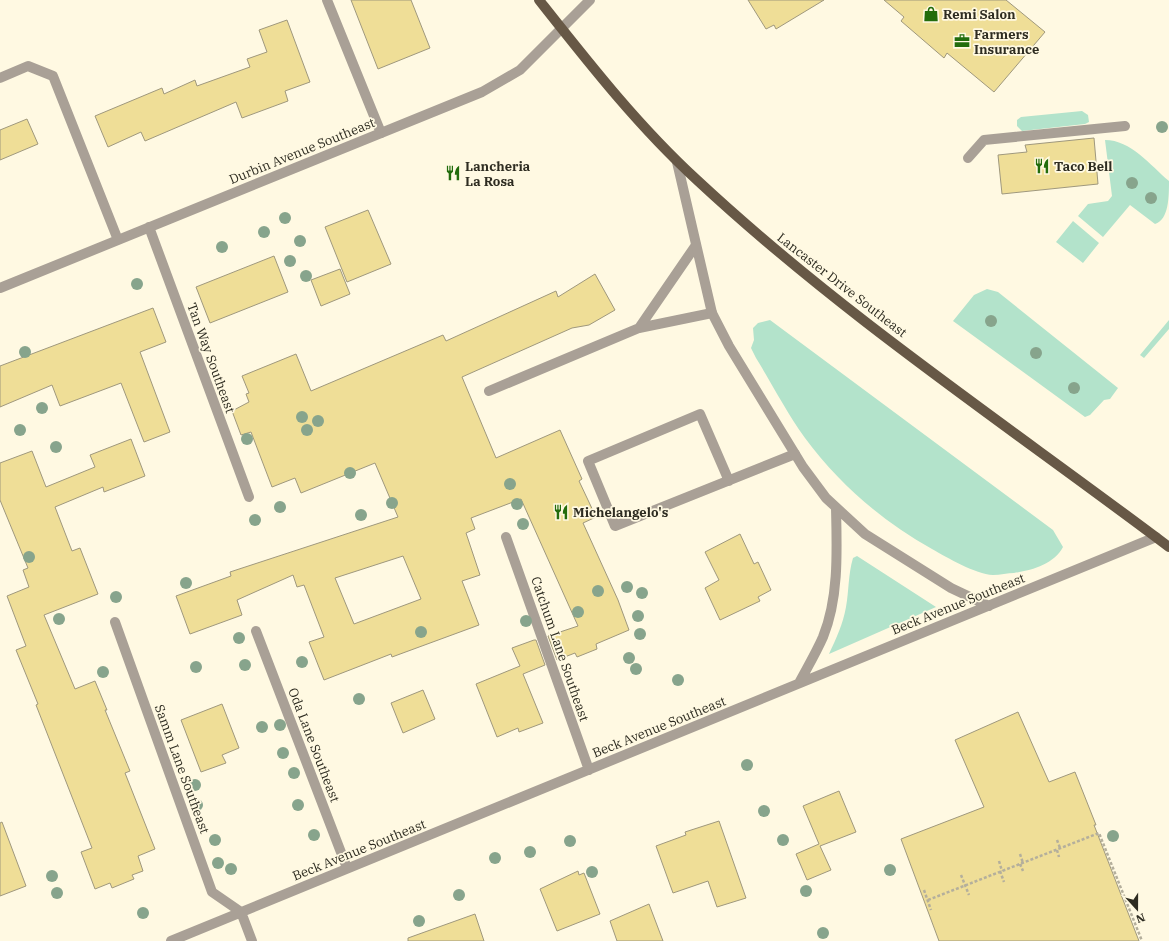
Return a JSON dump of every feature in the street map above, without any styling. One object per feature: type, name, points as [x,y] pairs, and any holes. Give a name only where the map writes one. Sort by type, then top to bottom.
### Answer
[{"type":"main road","name":"Lancaster Drive Southeast","points":[[539,0],[627,107],[677,162],[732,212],[819,285],[1169,547]]},
{"type":"street","points":[[327,0],[381,133]]},
{"type":"street","name":"Durbin Avenue Southeast","points":[[0,288],[482,92],[520,70],[590,0]]},
{"type":"street","points":[[0,78],[28,66],[53,76],[118,240]]},
{"type":"street","points":[[968,158],[984,140],[1125,126]]},
{"type":"street","points":[[677,162],[712,313],[729,346],[795,454],[826,498],[866,534],[951,588],[989,606]]},
{"type":"street","name":"Tan Way Southeast","points":[[149,227],[249,497]]},
{"type":"street","points":[[639,328],[696,245]]},
{"type":"street","points":[[489,391],[639,328],[712,313]]},
{"type":"street","points":[[729,481],[700,414],[588,461],[615,526],[729,481],[795,454]]},
{"type":"street","points":[[799,683],[823,637],[831,607],[837,546],[836,508]]},
{"type":"street","name":"Catchum Lane Southeast","points":[[506,536],[589,770]]},
{"type":"street","name":"Beck Avenue Southeast","points":[[170,941],[1156,537]]},
{"type":"street","name":"Samm Lane Southeast","points":[[115,622],[212,892],[241,912]]},
{"type":"street","name":"Oda Lane Southeast","points":[[256,631],[347,868]]},
{"type":"street","points":[[241,912],[252,941]]},
{"type":"path","points":[[928,900],[1099,833],[1142,941]]},
{"type":"path","points":[[1057,840],[1059,857]]},
{"type":"path","points":[[1020,854],[1023,871]]},
{"type":"path","points":[[999,861],[1004,882]]},
{"type":"path","points":[[961,875],[969,895]]},
{"type":"path","points":[[924,890],[932,910]]},
{"type":"green space","points":[[1082,111],[1088,115],[1089,122],[1085,124],[1022,131],[1017,126],[1017,120],[1021,117]]},
{"type":"green space","points":[[1105,140],[1123,144],[1140,154],[1169,181],[1166,213],[1160,222],[1155,224],[1130,205],[1103,237],[1078,216],[1088,204],[1108,201],[1112,196]]},
{"type":"green space","points":[[1073,221],[1099,243],[1083,263],[1056,242]]},
{"type":"green space","points":[[987,289],[998,292],[1118,388],[1110,399],[1104,400],[1090,415],[1085,417],[953,321],[974,295]]},
{"type":"green space","points":[[770,320],[1053,530],[1063,547],[1059,553],[1049,562],[1035,568],[998,575],[986,574],[962,565],[938,553],[879,514],[847,486],[818,455],[792,419],[756,358],[751,348],[754,340],[753,328],[758,323]]},
{"type":"green space","points":[[1169,320],[1169,329],[1144,358],[1140,355]]},
{"type":"green space","points":[[857,556],[936,607],[829,654],[837,637],[845,613],[851,564],[853,558]]},
{"type":"building","points":[[351,0],[411,0],[430,48],[378,69]]},
{"type":"building","points":[[748,0],[824,0],[776,29],[774,25],[766,29]]},
{"type":"building","points":[[884,0],[1006,0],[1045,32],[994,92],[947,53],[944,58],[901,21],[904,17]]},
{"type":"building","points":[[287,20],[310,82],[285,91],[288,101],[242,118],[236,102],[145,141],[141,132],[108,147],[95,116],[162,88],[164,94],[195,80],[197,86],[250,67],[247,59],[267,52],[259,30]]},
{"type":"building","points":[[27,119],[38,144],[0,160],[0,130]]},
{"type":"building","points":[[1094,138],[1098,184],[1002,194],[998,155],[1027,152],[1025,145]]},
{"type":"building","points":[[368,210],[391,264],[347,282],[325,227]]},
{"type":"building","points":[[274,256],[288,292],[210,323],[196,287]]},
{"type":"building","points":[[340,269],[350,294],[321,306],[311,280]]},
{"type":"building","points":[[595,274],[615,310],[589,325],[572,328],[462,377],[496,458],[560,430],[582,479],[579,481],[596,517],[583,523],[618,600],[629,630],[596,644],[597,649],[577,657],[575,653],[557,660],[548,636],[578,626],[521,499],[471,518],[475,529],[466,533],[480,575],[462,581],[479,625],[392,657],[391,654],[324,680],[309,642],[324,637],[304,585],[297,587],[293,575],[237,600],[242,615],[190,634],[176,596],[231,576],[230,572],[398,517],[375,463],[301,493],[295,478],[272,487],[251,432],[241,435],[232,411],[249,402],[246,394],[249,393],[242,376],[296,354],[311,391],[443,335],[446,341],[556,291],[558,297]],"holes":[[[403,556],[421,599],[354,624],[335,578]]]},
{"type":"building","points":[[153,308],[166,342],[140,352],[170,432],[144,442],[121,383],[60,406],[52,385],[0,407],[0,366]]},
{"type":"building","points":[[131,439],[145,476],[104,492],[103,487],[55,507],[72,551],[80,548],[98,594],[44,615],[75,689],[95,681],[130,771],[125,773],[155,849],[138,856],[143,871],[132,875],[134,879],[112,888],[110,883],[95,889],[81,852],[92,848],[16,650],[26,646],[7,596],[29,587],[23,570],[28,568],[0,500],[0,463],[32,451],[46,487],[95,467],[90,455]]},
{"type":"building","points":[[740,534],[754,564],[758,562],[771,590],[758,597],[760,601],[720,620],[705,588],[719,580],[705,552]]},
{"type":"building","points":[[536,640],[545,665],[523,674],[543,723],[519,732],[518,728],[497,737],[476,684],[520,666],[512,648]]},
{"type":"building","points":[[423,690],[435,719],[403,733],[391,703]]},
{"type":"building","points":[[222,704],[239,748],[222,755],[226,763],[201,772],[181,720]]},
{"type":"building","points":[[1018,712],[1049,782],[1075,772],[1139,941],[939,941],[901,839],[984,807],[955,740]]},
{"type":"building","points":[[839,791],[856,832],[820,846],[831,870],[807,880],[796,854],[819,844],[803,806]]},
{"type":"building","points":[[719,821],[746,898],[717,907],[708,881],[673,893],[656,846],[686,835],[685,832]]},
{"type":"building","points":[[2,822],[26,886],[0,896],[0,823]]},
{"type":"building","points":[[578,871],[579,875],[584,873],[600,914],[557,931],[540,889]]},
{"type":"building","points":[[649,904],[663,941],[617,941],[610,921]]},
{"type":"building","points":[[475,914],[484,941],[408,941],[408,938]]},
{"type":"place","name":"Remi Salon","points":[[931,14]]},
{"type":"place","name":"Farmers Insurance","points":[[962,41]]},
{"type":"place","name":"Taco Bell","points":[[1042,166]]},
{"type":"place","name":"Lancheria La Rosa","points":[[453,173]]},
{"type":"place","name":"Michelangelo's","points":[[561,512]]}]
